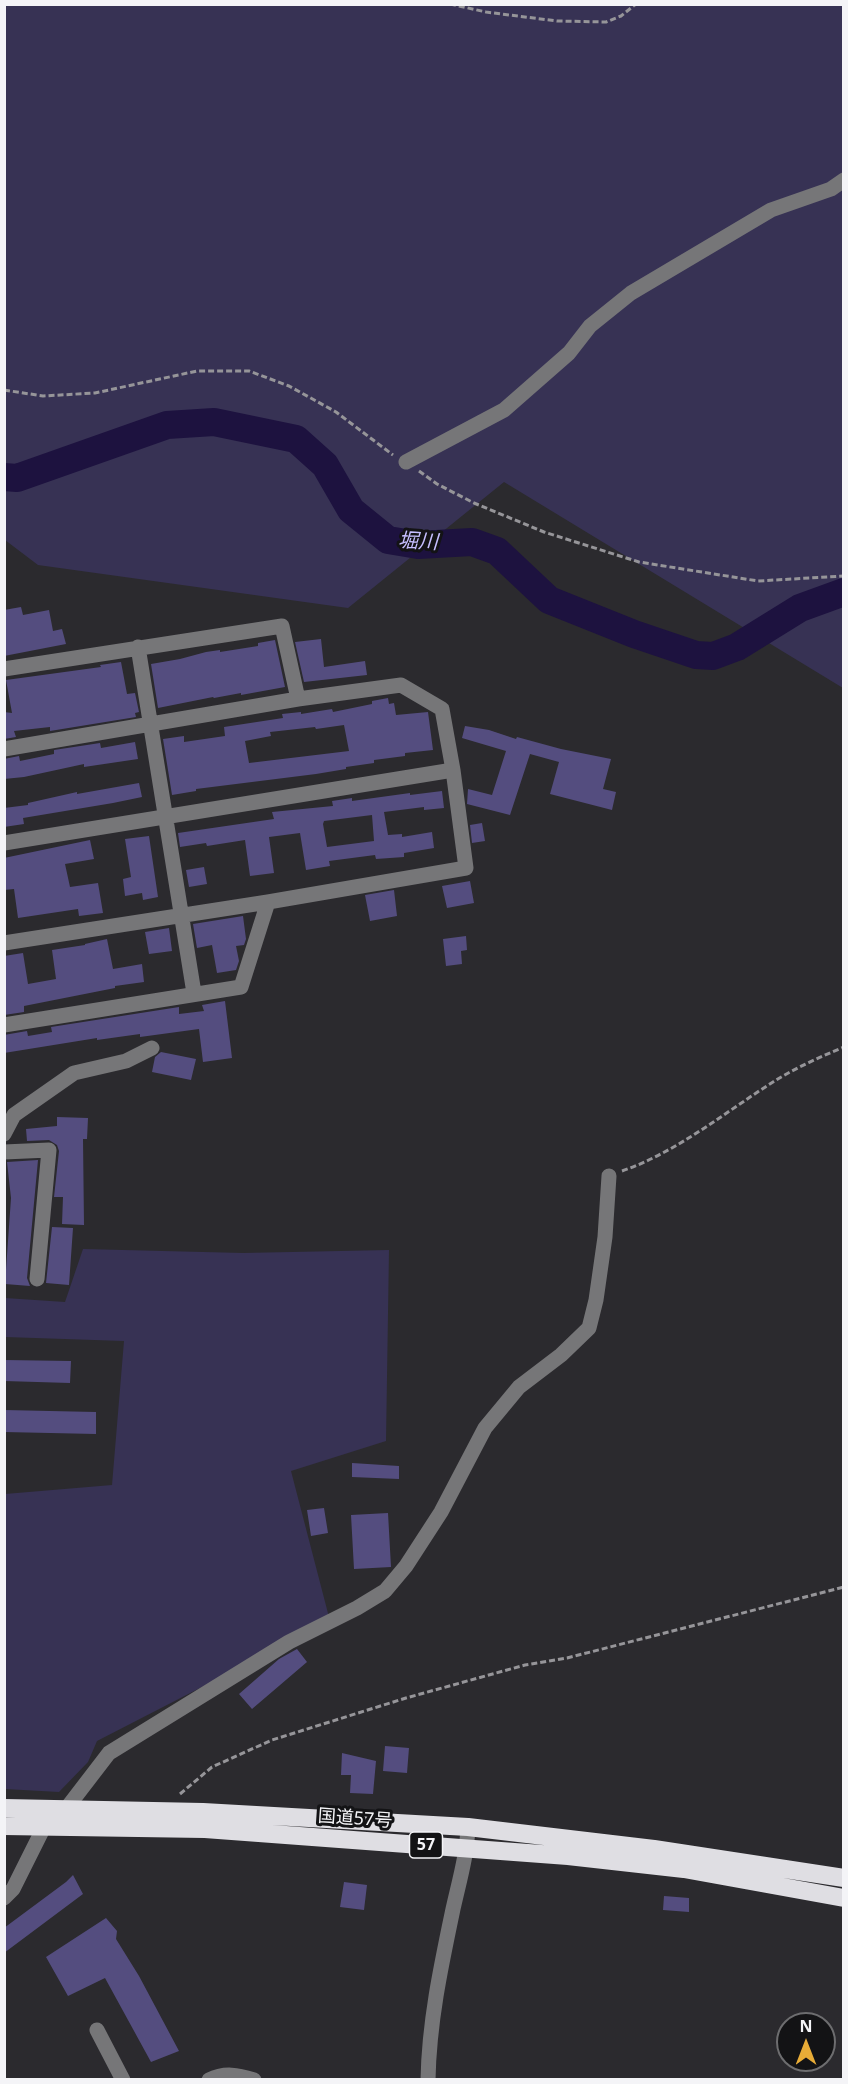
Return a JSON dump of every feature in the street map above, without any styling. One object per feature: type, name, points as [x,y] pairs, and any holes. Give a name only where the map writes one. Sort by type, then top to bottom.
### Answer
[{"type":"highway","name":"国道57号","points":[[4,1808],[161,1811],[468,1827],[666,1851],[843,1878]]},
{"type":"highway","name":"国道57号","points":[[4,1826],[205,1829],[467,1848],[684,1869],[843,1898]]},
{"type":"street","points":[[406,462],[504,410],[568,353],[590,326],[631,293],[771,210],[831,189],[843,180]]},
{"type":"street","points":[[4,669],[282,626],[298,699]]},
{"type":"street","points":[[138,647],[194,993]]},
{"type":"street","points":[[4,749],[298,699],[401,685],[442,709],[466,868],[268,902],[4,943]]},
{"type":"street","points":[[4,843],[453,770]]},
{"type":"street","points":[[4,1025],[241,987],[268,902]]},
{"type":"street","points":[[4,1134],[14,1115],[74,1073],[126,1061],[152,1048]]},
{"type":"street","points":[[4,1152],[49,1150],[37,1279]]},
{"type":"street","points":[[4,1898],[13,1889],[45,1827],[66,1809],[109,1753],[289,1642],[357,1608],[385,1591],[406,1566],[441,1512],[485,1428],[519,1387],[561,1355],[589,1328],[596,1300],[603,1247],[609,1176]]},
{"type":"street","points":[[428,2079],[428,2044],[440,1968],[467,1848],[468,1827]]},
{"type":"street","points":[[97,2030],[123,2079]]},
{"type":"street","points":[[209,2079],[233,2073],[254,2079]]},
{"type":"path","points":[[450,4],[486,12],[557,21],[606,22],[621,16],[636,4]]},
{"type":"path","points":[[4,390],[43,396],[95,393],[197,371],[249,371],[289,386],[336,412],[392,455],[437,484],[474,503],[544,532],[639,562],[758,581],[843,576]]},
{"type":"path","points":[[609,1176],[642,1164],[694,1134],[775,1081],[843,1047]]},
{"type":"path","points":[[161,1811],[212,1767],[272,1740],[406,1698],[525,1665],[567,1658],[843,1587]]},
{"type":"shaded area","points":[[5,5],[843,5],[843,688],[504,482],[348,608],[38,565],[5,540]]},
{"type":"shaded area","points":[[83,1249],[243,1253],[389,1250],[386,1441],[291,1471],[330,1621],[97,1741],[88,1762],[59,1792],[5,1789],[5,1494],[112,1485],[124,1341],[5,1337],[5,1298],[65,1302]]},
{"type":"building","points":[[21,607],[23,615],[49,610],[53,631],[62,629],[66,644],[4,656],[4,610]]},
{"type":"building","points":[[321,639],[324,667],[365,661],[367,675],[304,682],[295,642]]},
{"type":"building","points":[[275,640],[285,687],[241,695],[241,693],[213,697],[158,708],[151,664],[206,652],[258,646],[258,643]]},
{"type":"building","points":[[121,662],[127,694],[135,693],[139,712],[135,713],[136,717],[50,731],[50,727],[14,731],[16,737],[4,739],[4,712],[12,713],[6,680],[101,667],[100,665]]},
{"type":"building","points":[[388,698],[389,704],[394,703],[396,715],[428,712],[433,750],[405,753],[405,756],[374,760],[374,763],[346,767],[346,769],[196,789],[196,791],[172,795],[163,739],[184,736],[184,742],[225,736],[224,727],[283,718],[282,714],[301,712],[301,714],[332,709],[333,712],[372,704],[372,701]],"holes":[[[344,725],[349,751],[249,763],[245,741],[271,736],[270,732]]]},
{"type":"building","points":[[465,726],[611,759],[603,789],[616,792],[612,810],[550,794],[559,762],[530,754],[510,815],[467,804],[468,789],[492,795],[506,751],[462,738]]},
{"type":"building","points":[[135,742],[138,759],[84,767],[84,764],[4,779],[4,759],[19,756],[20,761],[54,754],[54,750],[100,743],[101,748]]},
{"type":"building","points":[[139,783],[142,797],[23,818],[24,824],[4,827],[4,808],[28,805],[28,803],[77,792],[77,794]]},
{"type":"building","points":[[442,791],[444,808],[424,810],[424,807],[384,812],[388,835],[402,834],[402,837],[432,832],[434,848],[404,853],[404,857],[376,859],[375,855],[329,861],[330,866],[306,870],[300,833],[269,837],[274,873],[250,876],[245,840],[207,846],[206,843],[180,847],[178,833],[274,819],[272,812],[333,806],[332,801],[352,798],[352,801],[410,793],[410,795]],"holes":[[[372,815],[374,841],[327,847],[324,821]]]},
{"type":"building","points":[[482,823],[485,841],[472,843],[470,825]]},
{"type":"building","points":[[149,836],[158,897],[143,900],[142,893],[125,896],[123,879],[131,877],[125,839]]},
{"type":"building","points":[[90,840],[94,859],[65,864],[70,887],[98,883],[103,913],[79,916],[78,909],[18,918],[14,889],[4,890],[4,858]]},
{"type":"building","points":[[204,867],[207,884],[189,887],[186,870]]},
{"type":"building","points":[[470,881],[474,903],[447,908],[442,886]]},
{"type":"building","points":[[394,890],[397,916],[370,921],[365,895]]},
{"type":"building","points":[[243,916],[246,939],[244,945],[236,946],[239,961],[236,970],[217,973],[212,945],[197,948],[193,924]]},
{"type":"building","points":[[169,928],[172,951],[149,954],[145,932]]},
{"type":"building","points":[[466,936],[467,950],[461,951],[462,964],[446,966],[443,939]]},
{"type":"building","points":[[107,939],[113,969],[142,964],[144,982],[24,1006],[24,1012],[4,1015],[4,956],[23,953],[28,984],[56,979],[52,950]]},
{"type":"building","points":[[225,1001],[232,1058],[203,1062],[199,1029],[140,1037],[140,1034],[97,1040],[97,1038],[4,1053],[4,1035],[27,1031],[28,1036],[52,1032],[51,1027],[179,1007],[179,1014],[204,1011],[202,1005]]},
{"type":"building","points":[[161,1052],[196,1059],[191,1080],[152,1072],[155,1057]]},
{"type":"building","points":[[57,1117],[88,1118],[87,1139],[83,1139],[84,1225],[62,1224],[63,1197],[54,1197],[59,1151],[57,1145],[49,1140],[27,1141],[26,1129],[57,1126]]},
{"type":"building","points":[[38,1160],[27,1278],[30,1286],[5,1284],[11,1198],[7,1162]]},
{"type":"building","points":[[52,1227],[73,1228],[69,1285],[46,1283]]},
{"type":"building","points":[[4,1360],[71,1361],[70,1383],[4,1381]]},
{"type":"building","points":[[4,1410],[96,1412],[96,1434],[4,1432]]},
{"type":"building","points":[[352,1463],[399,1466],[399,1479],[352,1477]]},
{"type":"building","points":[[324,1508],[328,1533],[311,1536],[307,1510]]},
{"type":"building","points":[[388,1513],[391,1567],[354,1569],[351,1515]]},
{"type":"building","points":[[297,1649],[307,1662],[252,1709],[239,1694],[279,1659]]},
{"type":"building","points":[[385,1746],[409,1748],[407,1773],[383,1771]]},
{"type":"building","points":[[342,1753],[376,1761],[373,1794],[350,1793],[351,1775],[341,1775]]},
{"type":"building","points":[[73,1875],[83,1894],[4,1953],[4,1928]]},
{"type":"building","points":[[344,1882],[367,1885],[364,1910],[340,1907]]},
{"type":"building","points":[[664,1896],[689,1898],[689,1912],[663,1910]]},
{"type":"building","points":[[106,1918],[117,1931],[116,1939],[139,1976],[179,2051],[151,2062],[105,1978],[68,1996],[46,1957]]},
{"type":"waterway","name":"堀川","points":[[4,477],[17,478],[167,425],[214,422],[296,439],[325,465],[351,510],[388,540],[418,545],[472,542],[497,551],[549,600],[634,634],[696,655],[713,656],[737,647],[800,608],[844,592]]}]
